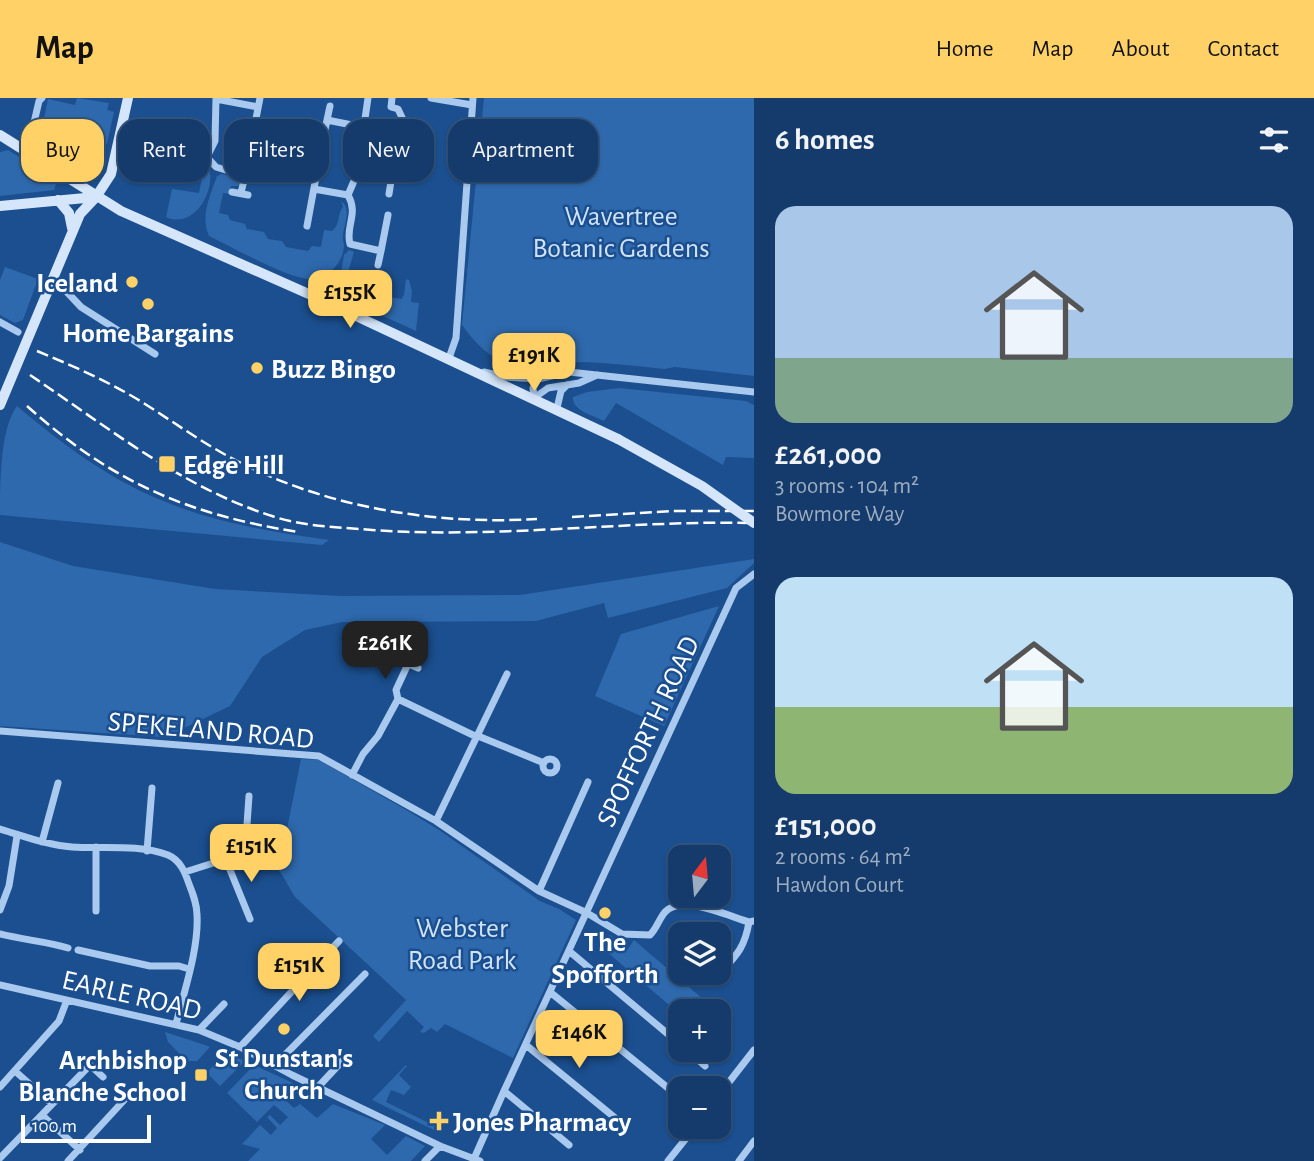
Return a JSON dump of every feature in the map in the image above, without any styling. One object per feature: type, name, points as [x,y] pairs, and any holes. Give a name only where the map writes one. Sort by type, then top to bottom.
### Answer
[{"type":"main road","points":[[0,405],[72,230],[80,214],[96,197],[111,174],[128,98]]},
{"type":"main road","points":[[0,135],[121,211],[449,358],[618,439],[702,486],[754,523]]},
{"type":"main road","points":[[0,206],[96,197]]},
{"type":"main road","points":[[58,200],[69,213],[72,230]]},
{"type":"street","points":[[20,148],[33,127],[39,101],[43,98]]},
{"type":"street","points":[[210,151],[215,141],[216,98],[258,107]]},
{"type":"street","points":[[256,119],[260,98]]},
{"type":"street","points":[[364,119],[368,98]]},
{"type":"street","points":[[392,98],[391,107],[398,109],[403,119]]},
{"type":"street","points":[[432,98],[472,102],[456,338],[449,358]]},
{"type":"street","points":[[327,119],[330,106]]},
{"type":"street","points":[[240,193],[243,182]]},
{"type":"street","points":[[307,226],[315,182]]},
{"type":"street","points":[[353,182],[348,195],[353,206],[348,237],[350,244],[381,251]]},
{"type":"street","points":[[389,194],[391,182]]},
{"type":"street","points":[[314,189],[348,195]]},
{"type":"street","points":[[378,265],[388,215]]},
{"type":"street","points":[[52,277],[81,307],[155,354]]},
{"type":"street","points":[[0,322],[18,332]]},
{"type":"street","points":[[474,370],[505,377],[538,379],[569,372],[754,392]]},
{"type":"street","points":[[538,379],[533,388],[534,398],[548,388],[579,383],[598,375]]},
{"type":"street","points":[[557,408],[561,391],[568,384]]},
{"type":"street","name":"SPOFFORTH ROAD","points":[[476,1160],[503,1091],[736,589],[754,574]]},
{"type":"street","points":[[393,657],[418,668]]},
{"type":"street","points":[[352,775],[398,699],[396,690],[408,664]]},
{"type":"street","points":[[436,821],[507,674]]},
{"type":"street","points":[[398,699],[544,763]]},
{"type":"street","name":"SPEKELAND ROAD","points":[[0,732],[319,756],[436,821],[539,891],[587,913],[622,934],[650,935],[658,927],[664,913],[675,905],[687,904],[751,921]]},
{"type":"street","points":[[539,891],[589,782]]},
{"type":"street","points":[[42,842],[58,783]]},
{"type":"street","points":[[147,851],[152,789]]},
{"type":"street","points":[[245,853],[249,796]]},
{"type":"street","points":[[0,829],[42,842],[73,847],[147,851],[167,855],[177,861],[185,872],[197,913],[189,969],[176,1024]]},
{"type":"street","points":[[0,910],[21,837]]},
{"type":"street","points":[[96,847],[96,911]]},
{"type":"street","points":[[185,872],[245,853],[256,853]]},
{"type":"street","points":[[226,860],[250,919]]},
{"type":"street","points":[[731,961],[740,951],[751,921]]},
{"type":"street","points":[[0,934],[22,940],[45,941],[68,948]]},
{"type":"street","points":[[240,1047],[339,941]]},
{"type":"street","points":[[78,950],[150,966],[189,969]]},
{"type":"street","points":[[569,950],[668,1034]]},
{"type":"street","points":[[275,1065],[365,974]]},
{"type":"street","name":"EARLE ROAD","points":[[0,985],[199,1030],[240,1047],[439,1146],[476,1160]]},
{"type":"street","points":[[550,992],[668,1088]]},
{"type":"street","points":[[0,1087],[59,1021],[67,1000]]},
{"type":"street","points":[[199,1030],[224,1004]]},
{"type":"street","points":[[526,1045],[614,1117]]},
{"type":"street","points":[[731,1080],[754,1050]]},
{"type":"street","points":[[318,1087],[346,1057]]},
{"type":"street","points":[[700,1062],[705,1066]]},
{"type":"street","points":[[0,1158],[90,1065],[103,1077]]},
{"type":"street","points":[[15,1071],[52,1104]]},
{"type":"street","points":[[503,1091],[569,1145]]},
{"type":"street","points":[[68,1161],[127,1097]]},
{"type":"street","points":[[42,1115],[80,1150]]},
{"type":"street","points":[[668,1161],[685,1139]]},
{"type":"street","points":[[739,1161],[754,1141]]},
{"type":"street","points":[[425,1161],[439,1146]]},
{"type":"green space","points":[[77,98],[109,103],[107,110],[114,112],[107,144],[104,143],[104,119],[44,119],[48,99],[75,105]]},
{"type":"green space","name":"Wavertree Botanic Gardens","points":[[484,98],[754,98],[754,376],[675,367],[664,369],[582,362],[526,368],[504,362],[485,351],[462,325],[476,182],[598,182],[598,119],[482,119]]},
{"type":"green space","points":[[8,150],[21,158],[21,182],[57,182],[54,190],[0,196],[0,152]]},
{"type":"green space","points":[[224,174],[224,182],[239,183],[239,186],[231,186],[230,194],[223,193],[219,213],[228,215],[230,220],[245,224],[247,229],[264,232],[268,239],[282,241],[286,247],[308,251],[312,246],[321,247],[324,230],[332,231],[336,226],[343,207],[341,201],[346,208],[346,217],[343,252],[337,265],[321,278],[298,277],[209,236],[205,221],[207,206],[217,176]]},
{"type":"green space","points":[[201,182],[209,182],[204,201],[197,210],[178,220],[166,217],[172,189],[199,193]]},
{"type":"green space","points":[[349,250],[354,252],[347,276],[355,281],[357,286],[374,289],[378,295],[401,299],[406,279],[409,280],[411,302],[419,303],[416,331],[350,301],[341,288],[340,278],[344,255]]},
{"type":"green space","points":[[5,267],[38,279],[23,320],[15,323],[0,315],[0,280]]},
{"type":"green space","points":[[619,388],[746,401],[754,405],[754,458],[726,457],[723,465],[616,403],[604,421],[579,409],[574,402],[573,397],[587,392]]},
{"type":"green space","points":[[17,406],[85,459],[161,500],[223,521],[329,540],[322,545],[0,515],[4,442],[11,416]]},
{"type":"green space","points":[[0,542],[73,566],[215,589],[340,596],[520,595],[754,559],[754,563],[727,588],[608,618],[604,603],[536,621],[342,622],[305,630],[262,657],[230,706],[184,728],[177,738],[0,726]]},
{"type":"green space","points":[[719,606],[664,726],[595,696],[621,634]]},
{"type":"green space","name":"Webster Road Park","points":[[301,759],[319,760],[408,811],[540,901],[576,920],[513,1058],[445,1024],[437,1032],[431,1028],[424,1033],[420,1032],[424,1027],[407,1011],[379,1042],[373,1036],[406,1000],[295,897],[269,860],[271,856],[282,854]]},
{"type":"green space","points":[[610,935],[627,950],[634,940],[668,969],[668,985],[687,985],[703,999],[668,999],[668,1004],[600,946]]},
{"type":"green space","points":[[165,1032],[210,1047],[197,1061],[187,1061],[168,1042]]},
{"type":"green space","points":[[221,1051],[245,1061],[220,1086],[207,1073]]},
{"type":"green space","points":[[254,1065],[293,1083],[281,1096],[294,1108],[300,1104],[317,1118],[333,1104],[385,1125],[371,1139],[387,1155],[406,1136],[425,1146],[411,1161],[248,1161],[260,1149],[242,1144],[260,1125],[271,1135],[277,1128],[267,1117],[270,1115],[280,1125],[288,1117],[274,1105],[257,1122],[227,1093]]},
{"type":"green space","points":[[406,1065],[399,1075],[411,1087],[404,1095],[391,1090],[386,1102],[437,1127],[434,1130],[372,1100]]},
{"type":"railway","points":[[37,351],[125,392],[237,461],[308,491],[345,502],[422,516],[537,519]]},
{"type":"railway","points":[[30,375],[176,473],[239,504],[296,522],[420,532],[754,523]]},
{"type":"railway","points":[[27,406],[89,455],[152,491],[220,515],[298,532]]},
{"type":"railway","points":[[572,517],[672,511],[754,511]]},
{"type":"place","name":"Iceland","points":[[132,282]]},
{"type":"place","name":"Home Bargains","points":[[148,304]]},
{"type":"place","name":"Buzz Bingo","points":[[257,368]]},
{"type":"place","name":"Edge Hill","points":[[167,464]]},
{"type":"place","name":"The Spofforth","points":[[605,913]]},
{"type":"place","name":"St Dunstan's Church","points":[[284,1029]]},
{"type":"place","name":"Archbishop Blanche School","points":[[201,1075]]},
{"type":"place","name":"Jones Pharmacy","points":[[439,1121]]}]
